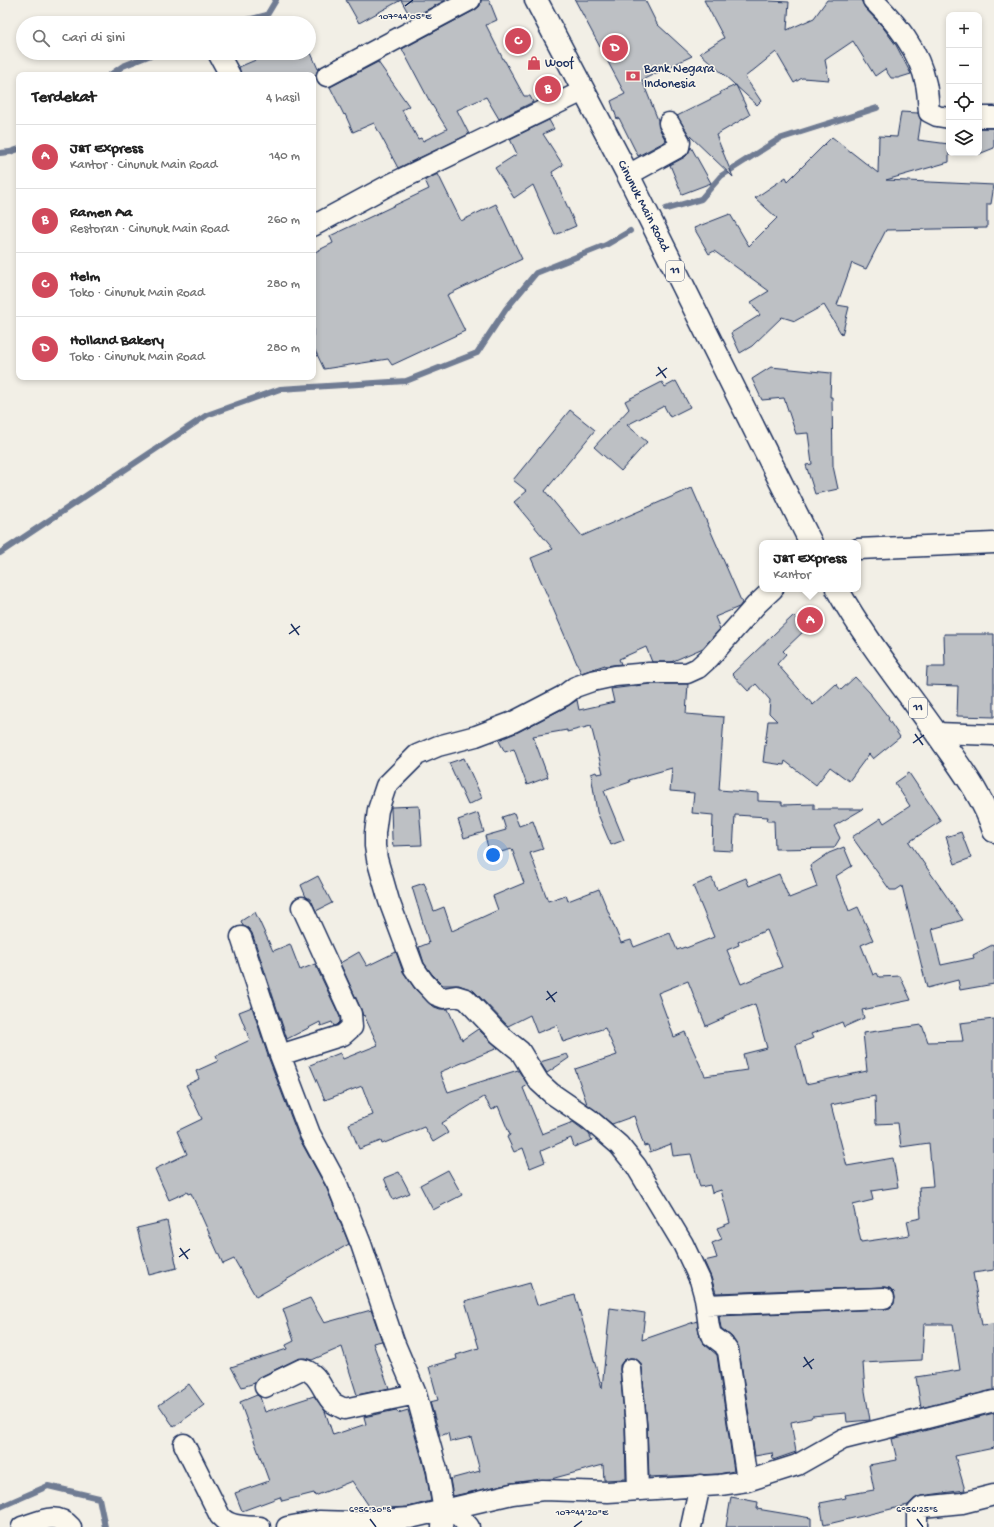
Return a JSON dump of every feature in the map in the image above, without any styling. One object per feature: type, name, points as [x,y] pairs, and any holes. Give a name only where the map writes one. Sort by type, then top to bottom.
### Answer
[{"type":"highway","name":"Cinunuk Main Road","points":[[536,0],[628,175],[810,540]]},
{"type":"highway","name":"11","points":[[839,592],[855,620],[966,776],[989,815],[994,831]]},
{"type":"street","points":[[327,76],[470,0]]},
{"type":"street","points":[[873,0],[899,28],[911,44],[922,70],[926,85],[929,112],[937,116],[946,118]]},
{"type":"street","points":[[222,60],[228,72]]},
{"type":"street","points":[[316,224],[387,186],[583,91]]},
{"type":"street","points":[[982,117],[994,117]]},
{"type":"street","points":[[628,175],[679,147],[680,142],[669,123]]},
{"type":"street","points":[[861,549],[994,543]]},
{"type":"street","points":[[747,1481],[728,1351],[723,1344],[711,1336],[700,1280],[683,1244],[636,1166],[619,1145],[589,1119],[551,1093],[539,1082],[520,1051],[499,1034],[466,999],[456,996],[444,998],[436,995],[423,981],[414,968],[389,901],[376,852],[375,833],[378,810],[386,786],[417,755],[438,746],[476,736],[513,722],[563,696],[575,687],[592,681],[615,676],[649,673],[687,673],[698,668],[770,592]]},
{"type":"street","points":[[936,733],[994,735]]},
{"type":"street","points":[[280,1055],[343,1035],[352,1027],[351,1014],[302,907]]},
{"type":"street","points":[[240,937],[280,1055],[310,1134],[337,1184],[361,1244],[394,1342],[416,1394],[436,1470],[446,1516]]},
{"type":"street","points":[[706,1305],[884,1298]]},
{"type":"street","points":[[265,1387],[302,1369],[308,1370],[317,1378],[333,1403],[344,1409],[416,1394]]},
{"type":"street","points":[[631,1370],[636,1425],[638,1490]]},
{"type":"street","points":[[287,1527],[319,1521],[354,1524],[446,1516],[512,1494],[543,1490],[602,1492],[747,1481],[796,1465],[843,1439],[994,1401]]},
{"type":"street","points":[[184,1444],[224,1522],[231,1526],[260,1527]]},
{"type":"street","points":[[691,1527],[700,1485]]},
{"type":"street","points":[[917,1527],[916,1512],[922,1507],[962,1503],[994,1495]]},
{"type":"street","points":[[446,1516],[469,1527]]},
{"type":"street","points":[[22,1527],[52,1518],[65,1521],[71,1527]]},
{"type":"building","points":[[346,0],[401,0],[359,23]]},
{"type":"building","points":[[401,0],[446,0],[411,18]]},
{"type":"building","points":[[481,0],[489,0],[497,20],[486,25],[504,61],[524,96],[530,96],[533,102],[499,119],[486,97],[457,110],[469,134],[398,168],[374,123],[353,132],[330,87],[378,62],[409,106],[402,110],[418,139],[421,138],[423,141],[447,129],[429,100],[402,49],[475,10],[480,6]]},
{"type":"building","points":[[575,0],[645,0],[657,24],[692,56],[642,80],[658,120],[659,128],[666,141],[638,156],[619,118],[617,119],[611,101],[625,94]]},
{"type":"building","points":[[704,0],[768,0],[789,2],[787,30],[814,18],[827,0],[861,0],[865,8],[882,26],[896,45],[911,74],[898,78],[891,78],[885,69],[875,76],[853,41],[825,60],[829,80],[802,78],[794,83],[776,52],[745,77],[761,101],[757,105],[700,53],[724,38]]},
{"type":"building","points":[[256,60],[314,60],[318,69],[316,75],[316,72],[240,72],[239,67]]},
{"type":"building","points":[[736,85],[750,115],[716,135],[733,177],[690,136],[677,116],[721,94],[720,92]]},
{"type":"building","points":[[901,112],[918,113],[921,120],[918,140],[946,144],[946,156],[949,156],[949,162],[886,180],[994,185],[991,204],[987,204],[987,228],[886,230],[866,269],[852,263],[837,305],[849,307],[842,335],[824,305],[795,321],[782,317],[752,346],[740,353],[731,333],[760,315],[751,302],[769,291],[714,251],[709,254],[694,228],[730,214],[749,246],[777,218],[755,198],[786,177],[788,181],[832,137],[878,173],[879,136],[897,137]]},
{"type":"building","points":[[549,120],[554,129],[543,134],[563,165],[552,172],[576,226],[555,235],[533,185],[514,198],[495,168],[517,154],[510,139]]},
{"type":"building","points":[[982,128],[994,128],[994,148],[982,153]]},
{"type":"building","points":[[691,147],[711,183],[682,194],[670,165],[685,157]]},
{"type":"building","points":[[438,174],[461,221],[496,204],[522,259],[447,295],[465,331],[392,365],[388,359],[324,369],[316,352],[316,252],[333,243],[330,236],[429,189],[425,180]]},
{"type":"building","points":[[771,367],[831,373],[830,397],[832,397],[833,466],[838,489],[815,494],[806,465],[812,464],[808,433],[796,434],[784,398],[762,400],[752,379]]},
{"type":"building","points":[[676,381],[690,407],[670,417],[664,406],[627,425],[647,442],[621,471],[594,447],[629,409],[625,401],[662,382],[665,387]]},
{"type":"building","points":[[570,410],[595,430],[545,491],[582,536],[692,488],[742,603],[739,607],[715,617],[720,629],[703,648],[671,662],[652,662],[646,647],[619,659],[621,664],[605,665],[581,673],[531,558],[553,549],[514,502],[527,491],[513,480]]},
{"type":"building","points":[[793,616],[806,629],[783,651],[786,654],[777,664],[813,705],[836,684],[841,690],[855,677],[871,694],[889,718],[888,719],[900,737],[873,759],[869,754],[849,781],[830,767],[816,785],[785,761],[784,765],[763,762],[768,721],[777,721],[769,713],[770,700],[756,684],[748,691],[732,674]]},
{"type":"building","points":[[944,634],[994,634],[994,717],[957,716],[958,686],[926,685],[927,667],[945,667]]},
{"type":"building","points":[[650,684],[688,684],[686,714],[724,717],[719,790],[758,793],[758,801],[782,802],[782,805],[814,804],[814,809],[863,809],[834,826],[840,838],[834,848],[775,849],[774,821],[767,821],[768,817],[735,815],[733,851],[712,850],[713,815],[692,813],[694,793],[670,791],[672,768],[629,780],[630,782],[604,791],[624,840],[611,845],[597,812],[591,774],[596,772],[597,774],[603,773],[591,726],[567,732],[567,730],[533,736],[548,777],[527,785],[514,749],[505,752],[500,743],[499,740],[518,732],[577,700],[579,710],[614,702],[611,689]]},
{"type":"building","points":[[464,758],[482,798],[468,805],[449,763]]},
{"type":"building","points":[[909,773],[941,821],[909,842],[963,920],[932,929],[941,965],[974,958],[973,955],[994,944],[994,984],[960,990],[958,980],[927,988],[902,886],[896,890],[890,890],[852,837],[881,818],[884,823],[910,806],[895,783]]},
{"type":"building","points":[[419,806],[422,845],[393,846],[391,807]]},
{"type":"building","points":[[478,813],[484,832],[464,838],[458,820]]},
{"type":"building","points":[[514,813],[519,826],[533,821],[543,849],[530,853],[548,901],[566,895],[568,901],[599,889],[621,943],[631,940],[634,947],[670,933],[677,950],[714,937],[693,886],[712,878],[717,890],[746,878],[749,886],[779,874],[789,898],[817,887],[810,866],[829,853],[844,847],[852,866],[836,876],[849,911],[858,907],[873,940],[861,945],[873,975],[877,973],[879,977],[900,976],[911,1000],[862,1010],[864,1018],[844,1027],[842,1022],[811,1034],[813,1038],[796,1045],[806,1084],[867,1071],[863,1033],[922,1025],[928,1042],[963,1041],[960,1023],[994,1019],[994,1270],[973,1273],[982,1325],[994,1324],[994,1390],[921,1408],[916,1377],[960,1370],[953,1324],[924,1324],[922,1360],[863,1363],[865,1391],[870,1420],[847,1422],[846,1413],[812,1416],[811,1418],[791,1422],[796,1452],[773,1460],[772,1453],[755,1456],[739,1349],[732,1337],[721,1328],[719,1316],[884,1309],[890,1308],[894,1304],[894,1292],[890,1288],[884,1287],[716,1293],[704,1261],[717,1258],[712,1243],[722,1239],[717,1228],[730,1223],[721,1190],[712,1193],[710,1185],[700,1187],[691,1154],[673,1156],[671,1144],[650,1152],[648,1145],[644,1146],[634,1116],[612,1124],[587,1104],[575,1069],[617,1055],[605,1028],[563,1042],[557,1025],[537,1033],[530,1015],[508,1026],[474,991],[459,985],[443,985],[432,974],[424,963],[419,947],[429,943],[412,887],[424,883],[434,911],[444,907],[452,931],[498,910],[493,896],[524,883],[512,849],[490,855],[485,836],[506,830],[502,817]],"holes":[[[767,930],[782,967],[741,984],[727,950],[739,945],[738,942]],[[688,981],[706,1026],[724,1018],[724,1016],[755,1004],[767,1048],[743,1054],[747,1070],[705,1076],[685,1032],[674,1037],[658,993]],[[875,1096],[876,1124],[898,1123],[901,1147],[929,1143],[933,1186],[919,1187],[921,1218],[907,1221],[910,1235],[861,1242],[853,1205],[873,1200],[871,1191],[898,1187],[893,1158],[847,1166],[831,1105]]]},
{"type":"building","points":[[961,832],[971,858],[955,864],[946,837]]},
{"type":"building","points":[[318,876],[332,903],[316,911],[312,902],[306,897],[301,885]]},
{"type":"building","points":[[255,912],[273,951],[290,944],[300,970],[315,964],[340,1017],[340,1022],[337,1025],[334,1026],[332,1022],[321,1026],[320,1022],[287,1039],[252,933],[248,928],[243,926],[241,921]]},
{"type":"building","points":[[359,952],[367,966],[396,952],[403,972],[415,989],[432,1006],[440,1009],[448,1009],[462,1040],[478,1029],[498,1048],[440,1072],[448,1092],[518,1070],[528,1085],[523,1088],[542,1134],[573,1122],[589,1134],[592,1140],[574,1147],[571,1138],[541,1151],[545,1162],[530,1168],[523,1148],[514,1152],[507,1137],[510,1135],[498,1106],[492,1110],[484,1097],[442,1123],[448,1133],[433,1142],[424,1127],[382,1144],[381,1141],[359,1149],[349,1124],[373,1115],[362,1086],[325,1100],[310,1065],[340,1053],[343,1059],[378,1045],[364,1015],[363,1016],[340,963]]},
{"type":"building","points":[[252,1007],[269,1059],[299,1138],[327,1189],[349,1244],[256,1297],[234,1259],[223,1264],[191,1193],[188,1194],[187,1192],[169,1200],[155,1169],[187,1154],[177,1131],[202,1119],[186,1085],[199,1079],[196,1071],[218,1061],[216,1056],[250,1040],[239,1012]]},
{"type":"building","points":[[567,1054],[569,1058],[547,1073],[540,1062]]},
{"type":"building","points":[[448,1170],[462,1195],[433,1210],[420,1185]]},
{"type":"building","points":[[399,1172],[410,1193],[393,1200],[384,1178]]},
{"type":"building","points":[[167,1221],[177,1268],[149,1275],[137,1228]]},
{"type":"building","points":[[530,1283],[537,1305],[575,1295],[602,1388],[610,1308],[645,1313],[642,1340],[697,1321],[700,1338],[704,1344],[717,1355],[734,1471],[718,1474],[649,1477],[647,1424],[642,1368],[640,1362],[635,1358],[630,1358],[624,1360],[620,1365],[625,1426],[626,1479],[604,1480],[603,1465],[551,1479],[511,1483],[453,1496],[450,1479],[480,1471],[471,1437],[450,1442],[448,1433],[440,1436],[430,1402],[438,1400],[429,1367],[457,1359],[456,1355],[479,1348],[465,1301]]},
{"type":"building","points":[[310,1298],[324,1323],[371,1310],[382,1341],[373,1343],[389,1388],[357,1395],[342,1347],[312,1360],[305,1358],[297,1359],[260,1377],[255,1383],[242,1387],[231,1367],[287,1349],[286,1345],[294,1341],[283,1309]]},
{"type":"building","points":[[189,1384],[204,1405],[174,1427],[159,1405]]},
{"type":"building","points":[[257,1395],[260,1397],[265,1412],[314,1396],[325,1411],[333,1435],[366,1424],[364,1417],[396,1410],[398,1413],[408,1410],[426,1473],[431,1501],[408,1507],[371,1509],[352,1481],[315,1496],[314,1493],[282,1501],[280,1497],[242,1511],[235,1493],[269,1481],[240,1402]]},
{"type":"building","points":[[994,1413],[994,1448],[955,1456],[965,1490],[921,1496],[914,1499],[908,1505],[824,1525],[820,1503],[846,1498],[845,1495],[874,1490],[869,1465],[897,1460],[892,1439]]},
{"type":"building","points":[[731,1497],[758,1502],[757,1509],[811,1518],[811,1527],[726,1527]]},
{"type":"waterway","points":[[263,16],[267,15],[276,0]]},
{"type":"waterway","points":[[114,72],[123,66],[138,60]]},
{"type":"waterway","points":[[666,209],[701,199],[721,176],[779,139],[877,108]]},
{"type":"waterway","points":[[0,153],[16,150]]},
{"type":"waterway","points":[[0,553],[207,415],[280,389],[406,381],[477,353],[506,309],[536,273],[606,245],[630,231]]},
{"type":"waterway","points":[[0,1507],[48,1486],[99,1498],[105,1527]]},
{"type":"place","name":"Helm","points":[[518,41]]},
{"type":"place","name":"Holland Bakery","points":[[615,48]]},
{"type":"place","name":"Woof","points":[[534,63]]},
{"type":"place","name":"Bank Negara Indonesia","points":[[633,76]]},
{"type":"place","name":"Ramen Aa","points":[[548,89]]},
{"type":"place","name":"J&T Express","points":[[810,620]]}]
